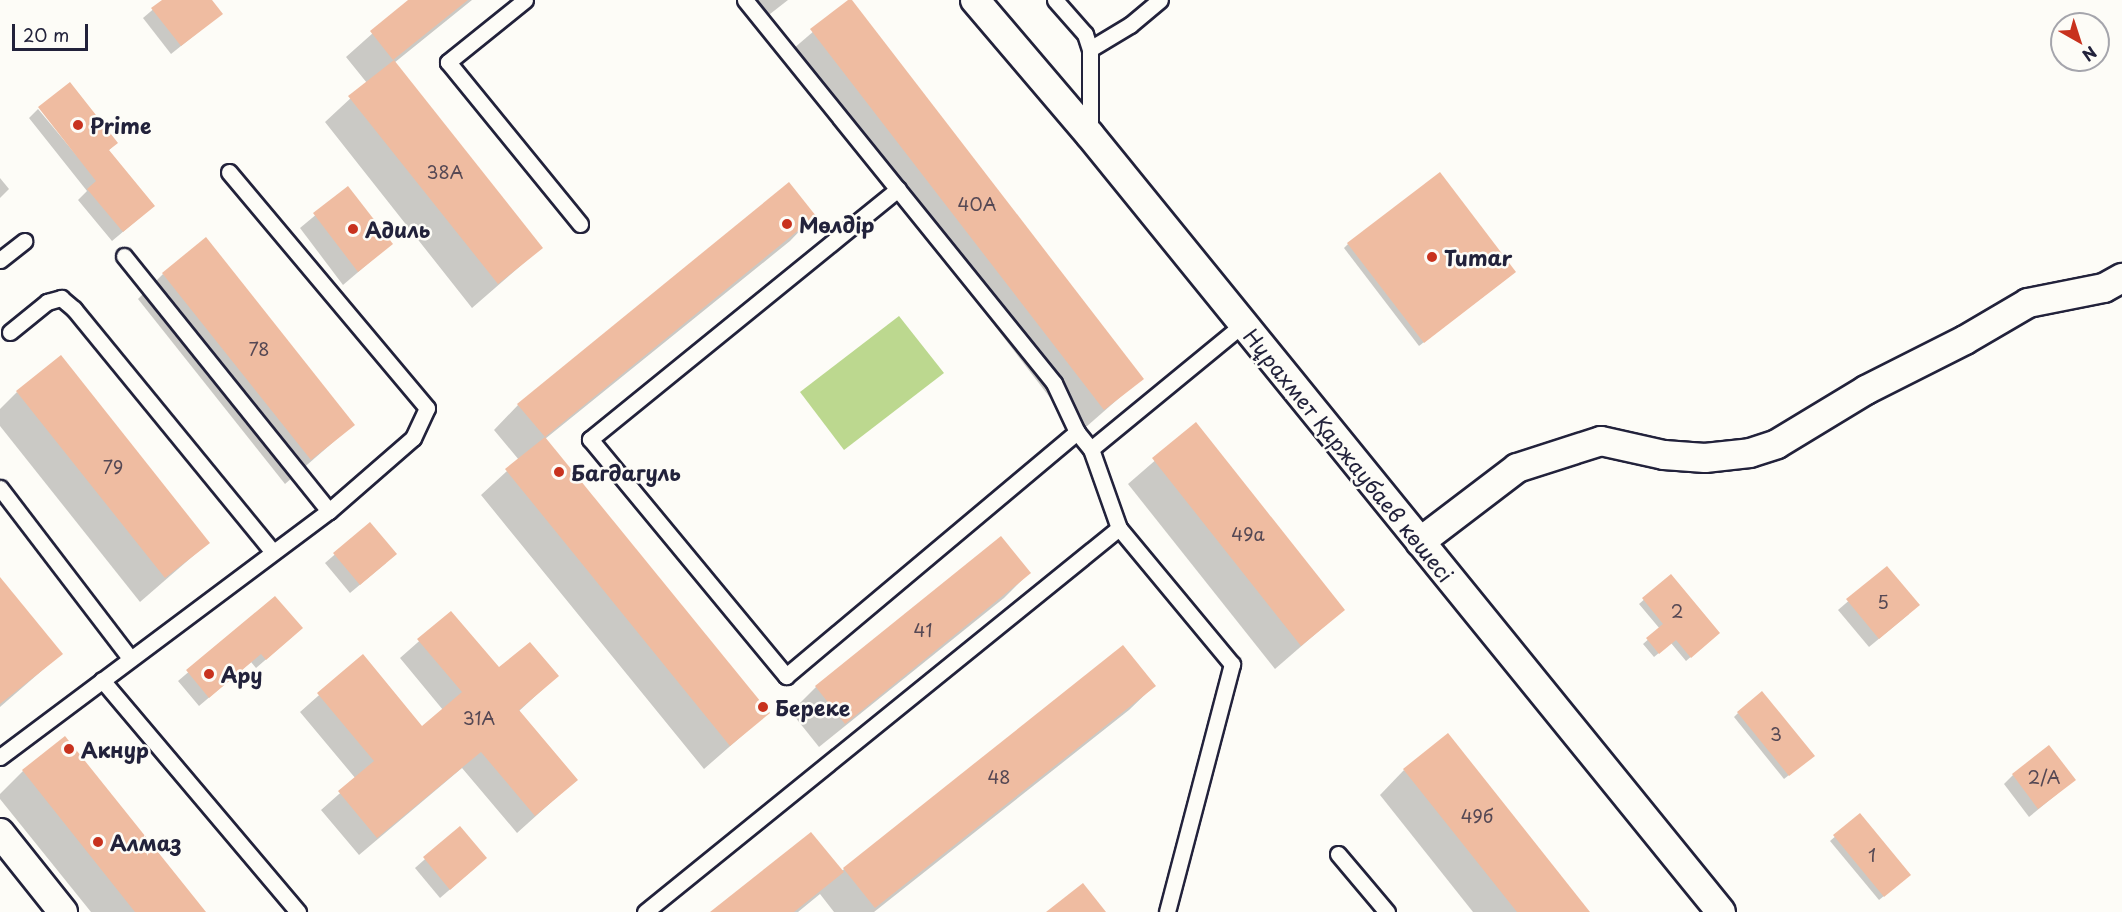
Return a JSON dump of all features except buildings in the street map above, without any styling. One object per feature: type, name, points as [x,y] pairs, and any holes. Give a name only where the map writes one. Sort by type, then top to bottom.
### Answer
[{"type":"street","name":"Нұрахмет Қаржаубаев көшесі","points":[[975,0],[1090,135],[1720,912]]},
{"type":"street","points":[[1420,542],[1517,468],[1601,441],[1664,455],[1705,458],[1750,453],[1777,444],[1866,390],[1965,340],[2028,303],[2104,288],[2122,278]]},
{"type":"street","points":[[0,833],[63,912]]},
{"type":"lane","points":[[525,0],[448,62],[580,224]]},
{"type":"lane","points":[[745,0],[1054,383],[1077,432],[1091,449],[1119,528],[1232,664],[1167,912]]},
{"type":"lane","points":[[1054,0],[1085,34],[1090,49],[1090,135]]},
{"type":"lane","points":[[1090,49],[1130,25],[1160,0]]},
{"type":"lane","points":[[0,757],[328,511],[413,438],[428,408],[229,172]]},
{"type":"lane","points":[[898,189],[590,439],[786,676],[1077,432]]},
{"type":"lane","points":[[0,260],[24,241]]},
{"type":"lane","points":[[124,256],[328,511]]},
{"type":"lane","points":[[10,332],[47,302],[61,298],[74,309],[272,552]]},
{"type":"lane","points":[[1091,449],[1243,324]]},
{"type":"lane","points":[[0,488],[130,658]]},
{"type":"lane","points":[[645,912],[1119,528]]},
{"type":"lane","points":[[102,680],[298,912]]},
{"type":"lane","points":[[1338,854],[1387,912]]},
{"type":"green space","points":[[899,316],[944,373],[844,450],[800,392]]},
{"type":"place","name":"Prime","points":[[78,125]]},
{"type":"place","name":"Мөлдір","points":[[787,224]]},
{"type":"place","name":"Адиль","points":[[353,229]]},
{"type":"place","name":"Tumar","points":[[1432,257]]},
{"type":"place","name":"Багдагуль","points":[[559,472]]},
{"type":"place","name":"Ару","points":[[209,674]]},
{"type":"place","name":"Береке","points":[[763,707]]},
{"type":"place","name":"Акнур","points":[[69,749]]},
{"type":"place","name":"Алмаз","points":[[98,842]]}]
